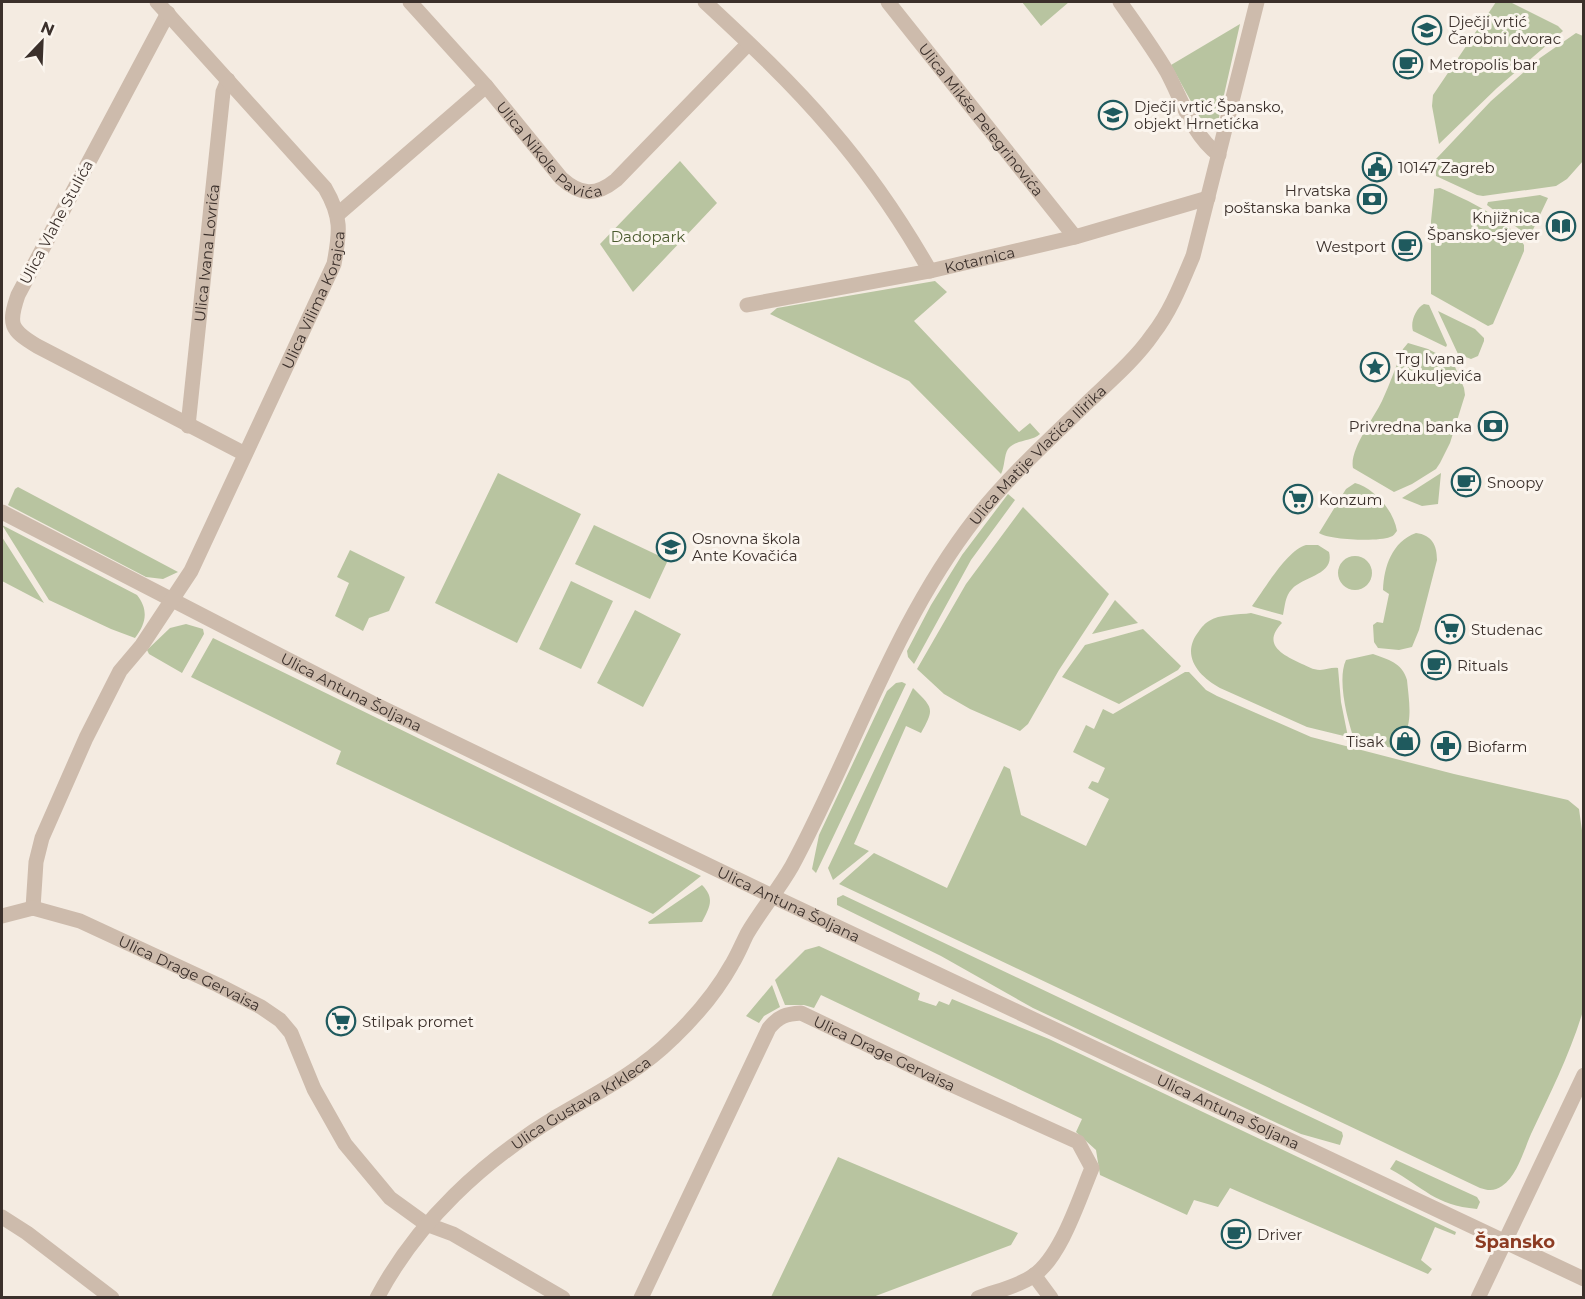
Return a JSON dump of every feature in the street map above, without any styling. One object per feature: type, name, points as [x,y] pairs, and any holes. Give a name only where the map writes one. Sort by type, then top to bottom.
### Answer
[{"type":"street","name":"Ulica Vilima Korajca","points":[[157,2],[325,188],[338,215],[338,239],[334,264],[191,571],[171,601]]},
{"type":"street","name":"Ulica Nikole Pavića","points":[[410,2],[486,86],[561,178],[572,188],[579,190],[604,189],[616,180],[748,44]]},
{"type":"street","points":[[705,2],[807,103],[837,137],[893,210],[930,270]]},
{"type":"street","name":"Ulica Mikše Pelegrinovića","points":[[888,2],[1075,237]]},
{"type":"street","points":[[1120,2],[1167,72],[1192,122],[1208,147],[1219,155]]},
{"type":"street","name":"Ulica Matije Vlačića Ilirika","points":[[772,896],[791,867],[918,606],[964,534],[1024,463],[1128,364],[1154,333],[1177,294],[1193,256],[1257,2]]},
{"type":"street","name":"Ulica Vlahe Stulića","points":[[168,13],[18,295],[11,315],[12,326],[21,336],[245,454]]},
{"type":"street","name":"Ulica Ivana Lovrića","points":[[188,426],[223,92],[228,80]]},
{"type":"street","points":[[338,215],[486,86]]},
{"type":"street","name":"Kotarnica","points":[[747,305],[930,270],[1075,237],[1208,198]]},
{"type":"street","name":"Ulica Antuna Šoljana","points":[[2,512],[372,703],[772,896],[1584,1279]]},
{"type":"street","points":[[2,916],[33,908],[36,862],[42,838],[67,779],[120,671],[142,645],[171,601]]},
{"type":"street","name":"Ulica Gustava Krkleca","points":[[376,1298],[426,1224],[479,1172],[515,1144],[645,1063],[674,1038],[704,1004],[730,967],[747,934],[772,896]]},
{"type":"street","name":"Ulica Drage Gervaisa","points":[[33,908],[80,921],[218,985],[261,1007],[280,1020],[291,1033],[314,1089],[345,1144],[390,1198],[426,1224],[453,1234],[563,1298]]},
{"type":"street","name":"Ulica Drage Gervaisa","points":[[641,1298],[769,1028],[776,1019],[785,1014],[801,1013],[940,1080],[1078,1142],[1092,1168],[1050,1260],[1034,1275],[1020,1283],[978,1298]]},
{"type":"street","points":[[1478,1298],[1584,1075]]},
{"type":"street","points":[[2,1216],[112,1298]]},
{"type":"street","points":[[1034,1275],[1052,1298]]},
{"type":"green space","points":[[1022,2],[1069,2],[1041,26]]},
{"type":"green space","points":[[1496,2],[1510,2],[1558,26],[1563,31],[1497,88],[1439,144],[1432,106],[1433,95]]},
{"type":"green space","points":[[1240,24],[1217,126],[1204,122],[1199,116],[1171,65]]},
{"type":"green space","points":[[1576,33],[1583,36],[1583,161],[1567,179],[1556,186],[1483,196],[1436,176],[1436,159],[1491,101],[1540,58]]},
{"type":"green space","name":"Dadopark","points":[[680,161],[717,203],[633,292],[600,244]]},
{"type":"green space","points":[[1440,188],[1498,218],[1517,235],[1524,245],[1524,251],[1493,324],[1488,326],[1431,294],[1431,221],[1434,189]]},
{"type":"green space","points":[[1540,195],[1548,198],[1530,236],[1487,205],[1488,202]]},
{"type":"green space","points":[[935,281],[947,292],[914,321],[1019,432],[1030,423],[1040,434],[1008,449],[1001,474],[909,381],[770,314],[777,308]]},
{"type":"green space","points":[[1424,304],[1429,305],[1446,347],[1413,331],[1414,316]]},
{"type":"green space","points":[[1438,311],[1475,329],[1484,338],[1478,356],[1471,359],[1458,354]]},
{"type":"green space","points":[[1408,343],[1428,349],[1453,362],[1465,395],[1450,443],[1436,469],[1394,492],[1353,468],[1353,461],[1358,443],[1382,401],[1403,349]]},
{"type":"green space","points":[[498,473],[581,514],[517,643],[435,603]]},
{"type":"green space","points":[[1441,473],[1438,504],[1422,506],[1402,498]]},
{"type":"green space","points":[[1355,483],[1376,495],[1387,508],[1397,531],[1392,536],[1384,539],[1354,540],[1319,533],[1346,489]]},
{"type":"green space","points":[[18,487],[178,572],[163,579],[146,577],[8,505]]},
{"type":"green space","points":[[1008,494],[1015,500],[971,560],[914,664],[908,657],[907,651],[931,605],[962,555]]},
{"type":"green space","points":[[1023,507],[1109,594],[1059,670],[1028,724],[1020,731],[970,709],[944,694],[917,669],[966,584]]},
{"type":"green space","points":[[2,525],[137,595],[143,606],[145,617],[135,638],[49,600]]},
{"type":"green space","points":[[594,525],[668,560],[650,599],[575,564]]},
{"type":"green space","points":[[1416,533],[1430,538],[1436,550],[1437,560],[1419,630],[1412,647],[1399,650],[1378,648],[1374,642],[1373,625],[1377,622],[1383,623],[1389,594],[1383,590],[1385,572],[1395,549],[1401,542]]},
{"type":"green space","points":[[2,537],[44,603],[2,581]]},
{"type":"green space","points":[[1306,545],[1318,545],[1329,552],[1330,560],[1327,566],[1292,589],[1283,615],[1252,606],[1291,554]]},
{"type":"green space","points":[[350,550],[405,577],[389,611],[369,618],[363,631],[335,616],[349,583],[337,577]]},
{"type":"green space","points":[[1355,556],[1367,561],[1372,573],[1367,585],[1355,590],[1343,585],[1338,573],[1343,561]]},
{"type":"green space","points":[[571,581],[613,601],[581,669],[539,649]]},
{"type":"green space","points":[[1115,600],[1138,623],[1092,634]]},
{"type":"green space","points":[[635,610],[681,634],[643,707],[597,683]]},
{"type":"green space","points":[[1251,613],[1282,623],[1276,631],[1274,643],[1288,657],[1315,669],[1338,668],[1341,702],[1348,737],[1307,727],[1220,688],[1199,671],[1191,656],[1191,648],[1203,626],[1218,617]]},
{"type":"green space","points":[[186,624],[203,629],[204,634],[182,673],[149,654],[147,650],[170,628]]},
{"type":"green space","points":[[1143,629],[1181,666],[1178,670],[1119,704],[1062,677],[1085,645]]},
{"type":"green space","points":[[213,638],[701,876],[653,914],[336,764],[341,751],[191,677]]},
{"type":"green space","points":[[1373,654],[1398,665],[1407,680],[1408,726],[1400,742],[1392,748],[1354,739],[1346,710],[1342,678],[1346,660]]},
{"type":"green space","points":[[1185,672],[1189,672],[1206,690],[1217,696],[1311,737],[1454,774],[1568,800],[1579,809],[1584,845],[1583,1011],[1566,1058],[1519,1162],[1512,1176],[1499,1188],[1486,1190],[1480,1188],[839,884],[874,853],[947,888],[1004,766],[1010,769],[1021,815],[1086,846],[1109,799],[1088,788],[1092,781],[1098,783],[1105,768],[1073,752],[1086,725],[1094,729],[1103,709],[1113,714]]},
{"type":"green space","points":[[896,683],[906,684],[816,873],[812,869],[819,835],[887,691]]},
{"type":"green space","points":[[913,688],[928,704],[930,713],[928,718],[921,733],[906,726],[854,844],[869,851],[833,880],[828,868]]},
{"type":"green space","points":[[702,885],[709,894],[710,903],[702,922],[649,924],[648,922]]},
{"type":"green space","points":[[843,895],[1342,1132],[1340,1145],[1301,1134],[1033,1008],[941,956],[837,905],[837,898]]},
{"type":"green space","points":[[819,946],[920,993],[918,1000],[936,1006],[939,1001],[949,1005],[952,999],[1049,1039],[1456,1232],[1455,1235],[1435,1227],[1421,1260],[1432,1269],[1428,1274],[1230,1188],[1218,1207],[1194,1200],[1187,1215],[1100,1175],[1096,1150],[1076,1132],[1082,1119],[821,995],[814,1008],[804,1005],[785,1005],[775,980],[805,950]]},
{"type":"green space","points":[[772,985],[780,1007],[764,1016],[759,1023],[746,1016]]},
{"type":"green space","points":[[838,1157],[1018,1233],[1011,1245],[873,1297],[771,1297]]},
{"type":"green space","points":[[1396,1160],[1477,1197],[1480,1202],[1477,1209],[1450,1204],[1430,1195],[1390,1169]]},
{"type":"place","name":"Dječji vrtić Čarobni dvorac","points":[[1427,30]]},
{"type":"place","name":"Metropolis bar","points":[[1408,64]]},
{"type":"place","name":"Dječji vrtić Špansko, objekt Hrnetićka","points":[[1113,115]]},
{"type":"place","name":"10147 Zagreb","points":[[1377,167]]},
{"type":"place","name":"Hrvatska poštanska banka","points":[[1372,199]]},
{"type":"place","name":"Knjižnica Špansko-sjever","points":[[1561,226]]},
{"type":"place","name":"Westport","points":[[1407,246]]},
{"type":"place","name":"Trg Ivana Kukuljevića","points":[[1375,367]]},
{"type":"place","name":"Privredna banka","points":[[1493,426]]},
{"type":"place","name":"Snoopy","points":[[1466,482]]},
{"type":"place","name":"Konzum","points":[[1298,499]]},
{"type":"place","name":"Osnovna škola Ante Kovačića","points":[[671,547]]},
{"type":"place","name":"Studenac","points":[[1450,629]]},
{"type":"place","name":"Rituals","points":[[1436,665]]},
{"type":"place","name":"Tisak","points":[[1405,741]]},
{"type":"place","name":"Biofarm","points":[[1446,746]]},
{"type":"place","name":"Stilpak promet","points":[[341,1021]]},
{"type":"place","name":"Driver","points":[[1236,1234]]},
{"type":"district","name":"Špansko","points":[[1515,1242]]}]
